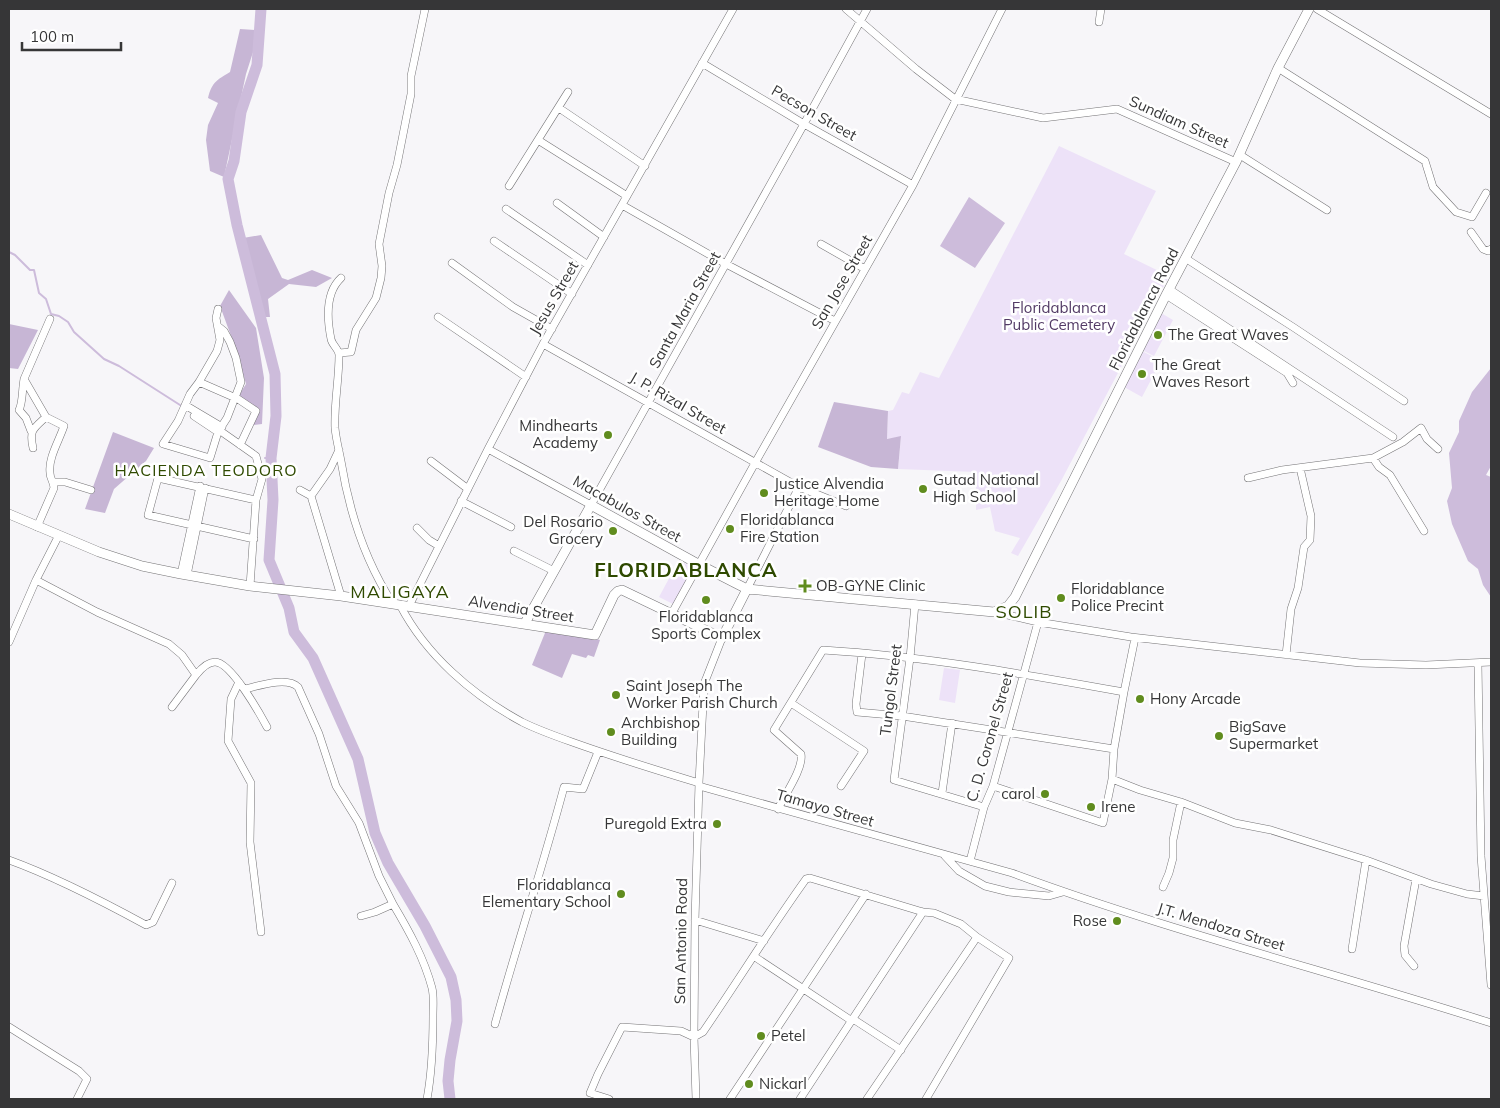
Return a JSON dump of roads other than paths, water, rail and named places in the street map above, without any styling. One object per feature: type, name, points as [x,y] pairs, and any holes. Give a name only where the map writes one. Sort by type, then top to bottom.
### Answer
[{"type":"main road","name":"Floridablanca Road","points":[[994,612],[1008,606],[1015,597],[1167,292],[1238,158],[1278,68],[1309,9]]},
{"type":"main road","name":"Macabulos Street","points":[[591,505],[747,589],[994,612]]},
{"type":"main road","name":"Santa Maria Street","points":[[525,623],[591,505]]},
{"type":"main road","name":"Alvendia Street","points":[[9,514],[99,552],[142,566],[254,586],[397,604],[595,635],[614,595],[618,591],[625,591],[672,613]]},
{"type":"main road","points":[[672,613],[722,638],[747,589]]},
{"type":"street","points":[[341,278],[332,288],[328,316],[331,340],[339,353],[351,352],[356,330],[376,298],[382,266],[379,244],[388,193],[401,147],[411,94],[411,76],[425,9]]},
{"type":"street","name":"Jesus Street","points":[[397,604],[438,546],[543,344],[732,9]]},
{"type":"street","name":"Sundiam Street","points":[[846,9],[955,99],[1043,118],[1117,109],[1238,158],[1327,210]]},
{"type":"street","name":"Santa Maria Street","points":[[591,505],[804,124],[866,9]]},
{"type":"street","name":"San Jose Street","points":[[672,613],[913,185],[1002,9]]},
{"type":"street","points":[[1099,22],[1101,9]]},
{"type":"street","points":[[1317,9],[1491,114]]},
{"type":"street","name":"Pecson Street","points":[[702,63],[804,124],[913,185]]},
{"type":"street","points":[[1278,68],[1425,161],[1433,187],[1456,212],[1472,217],[1486,194]]},
{"type":"street","points":[[509,186],[568,92]]},
{"type":"street","points":[[559,108],[645,166]]},
{"type":"street","points":[[538,140],[627,196]]},
{"type":"street","points":[[557,203],[604,237]]},
{"type":"street","points":[[622,206],[726,264],[835,321]]},
{"type":"street","points":[[506,209],[588,265]]},
{"type":"street","points":[[1471,232],[1482,249],[1488,251],[1491,249]]},
{"type":"street","points":[[494,241],[572,294]]},
{"type":"street","points":[[821,244],[865,269]]},
{"type":"street","points":[[1185,258],[1404,401]]},
{"type":"street","points":[[452,263],[513,307],[552,329]]},
{"type":"street","points":[[1167,292],[1288,373],[1293,383]]},
{"type":"street","points":[[1167,292],[1392,437]]},
{"type":"street","points":[[218,308],[216,314],[220,340],[217,351],[190,394],[178,421],[164,444],[210,458],[241,382],[236,358],[230,342],[219,328]]},
{"type":"street","points":[[438,317],[526,377]]},
{"type":"street","points":[[32,431],[26,418],[19,410],[22,407],[21,391],[24,379],[50,319]]},
{"type":"street","name":"J. P. Rizal Street","points":[[543,344],[799,487],[846,506]]},
{"type":"street","name":"Tamayo Street","points":[[339,353],[335,430],[346,490],[358,533],[376,575],[413,628],[440,661],[463,682],[523,722],[598,752],[778,809],[944,856]]},
{"type":"street","points":[[24,379],[46,417],[64,426],[50,461],[50,475],[54,482],[54,488],[37,526]]},
{"type":"street","points":[[199,382],[238,399],[256,411],[240,445]]},
{"type":"street","points":[[184,407],[256,456],[262,479],[256,500],[254,586]]},
{"type":"street","points":[[33,448],[30,438],[32,431],[46,417]]},
{"type":"street","points":[[1248,478],[1282,470],[1373,458],[1403,442],[1421,428],[1426,439],[1438,449]]},
{"type":"street","name":"Macabulos Street","points":[[488,449],[591,505]]},
{"type":"street","points":[[311,496],[330,469],[339,450]]},
{"type":"street","points":[[1373,458],[1379,467],[1390,475],[1424,531]]},
{"type":"street","points":[[431,461],[468,489]]},
{"type":"street","points":[[1286,655],[1291,609],[1298,588],[1304,547],[1310,540],[1311,516],[1300,468]]},
{"type":"street","points":[[254,539],[148,515],[158,478],[256,500]]},
{"type":"street","points":[[54,482],[65,482],[91,490]]},
{"type":"street","points":[[184,574],[202,487]]},
{"type":"street","points":[[747,589],[799,487]]},
{"type":"street","points":[[300,490],[311,496],[341,596]]},
{"type":"street","points":[[461,501],[511,527]]},
{"type":"street","points":[[417,528],[438,546]]},
{"type":"street","points":[[9,642],[36,580],[59,535]]},
{"type":"street","points":[[514,551],[554,571]]},
{"type":"street","points":[[36,580],[97,612],[169,644],[182,655],[196,674]]},
{"type":"street","name":"Tungol Street","points":[[915,604],[894,780],[942,793]]},
{"type":"street","points":[[994,612],[1038,622],[1135,638],[1286,655],[1426,666],[1491,662]]},
{"type":"street","name":"C. D. Coronel Street","points":[[970,861],[984,807],[993,786],[1038,622]]},
{"type":"street","name":"San Antonio Road","points":[[696,1099],[694,1037],[695,920],[704,684],[722,638]]},
{"type":"street","points":[[993,786],[1104,823],[1112,779],[1114,749],[1135,638]]},
{"type":"street","points":[[778,809],[802,759],[801,754],[774,730],[823,650],[910,658],[1023,674],[1124,692]]},
{"type":"street","points":[[862,654],[856,704],[857,712],[902,716],[1007,731],[1114,749]]},
{"type":"street","points":[[172,707],[196,674],[213,662],[218,662],[245,689],[267,727]]},
{"type":"street","points":[[1478,664],[1481,856],[1491,985]]},
{"type":"street","points":[[239,682],[231,699],[228,741],[251,783],[250,842],[261,932]]},
{"type":"street","points":[[245,689],[286,682],[294,683],[298,687],[319,734],[336,786],[359,823],[379,876],[417,948],[432,990],[432,1049],[427,1099]]},
{"type":"street","points":[[791,703],[864,751],[841,786]]},
{"type":"street","points":[[952,724],[942,793],[984,807]]},
{"type":"street","points":[[495,1024],[564,786],[583,789],[598,752]]},
{"type":"street","points":[[1112,779],[1140,790],[1182,802],[1235,823],[1271,830],[1467,894],[1484,896]]},
{"type":"street","points":[[1163,887],[1173,858],[1172,840],[1182,802]]},
{"type":"street","points":[[944,856],[959,871],[985,886],[1010,892],[1049,896],[1063,892]]},
{"type":"street","name":"J.T. Mendoza Street","points":[[944,856],[1012,873],[1063,892],[1187,932],[1491,1023]]},
{"type":"street","points":[[9,860],[26,866],[146,925],[154,922],[172,883]]},
{"type":"street","points":[[1352,949],[1366,860]]},
{"type":"street","points":[[609,1099],[590,1093],[622,1027],[681,1030],[694,1037],[703,1032],[806,879],[810,878],[924,912],[934,913],[961,924],[1009,958],[926,1099]]},
{"type":"street","points":[[1414,966],[1405,955],[1404,946],[1416,878]]},
{"type":"street","points":[[730,1099],[866,894]]},
{"type":"street","points":[[361,916],[393,904]]},
{"type":"street","points":[[800,1099],[924,912]]},
{"type":"street","points":[[695,920],[764,941]]},
{"type":"street","points":[[867,1099],[977,937]]},
{"type":"street","points":[[755,957],[901,1050]]},
{"type":"street","points":[[9,1027],[87,1079],[77,1099]]},
{"type":"waterway","points":[[261,9],[257,65],[241,112],[234,161],[228,179],[237,225],[275,374],[276,416],[271,458],[273,500],[269,560],[289,608],[294,632],[313,658],[358,759],[375,833],[388,863],[425,926],[451,977],[456,1000],[457,1021],[448,1081],[450,1099]]},
{"type":"waterway","points":[[9,252],[15,255],[30,270],[34,270],[39,293],[46,299],[51,314],[59,316],[68,322],[74,332],[104,359],[119,366],[180,405]]},
{"type":"waterway","points":[[265,458],[271,458]]},
{"type":"place","name":"The Great Waves","points":[[1158,335]]},
{"type":"place","name":"The Great Waves Resort","points":[[1142,374]]},
{"type":"place","name":"Mindhearts Academy","points":[[608,435]]},
{"type":"place","name":"Gutad National High School","points":[[923,489]]},
{"type":"place","name":"Justice Alvendia Heritage Home","points":[[764,493]]},
{"type":"place","name":"Floridablanca Fire Station","points":[[730,529]]},
{"type":"place","name":"Del Rosario Grocery","points":[[613,531]]},
{"type":"place","name":"OB-GYNE Clinic","points":[[805,586]]},
{"type":"place","name":"Floridablance Police Precint","points":[[1061,598]]},
{"type":"place","name":"Floridablanca Sports Complex","points":[[706,600]]},
{"type":"place","name":"Saint Joseph The Worker Parish Church","points":[[616,695]]},
{"type":"place","name":"Hony Arcade","points":[[1140,699]]},
{"type":"place","name":"Archbishop Building","points":[[611,732]]},
{"type":"place","name":"BigSave Supermarket","points":[[1219,736]]},
{"type":"place","name":"carol","points":[[1045,794]]},
{"type":"place","name":"Irene","points":[[1091,807]]},
{"type":"place","name":"Puregold Extra","points":[[717,824]]},
{"type":"place","name":"Floridablanca Elementary School","points":[[621,894]]},
{"type":"place","name":"Rose","points":[[1117,921]]},
{"type":"place","name":"Petel","points":[[761,1036]]},
{"type":"place","name":"Nickarl","points":[[749,1084]]},
{"type":"district","name":"HACIENDA TEODORO","points":[[206,470]]},
{"type":"district","name":"FLORIDABLANCA","points":[[686,570]]},
{"type":"district","name":"MALIGAYA","points":[[400,592]]},
{"type":"district","name":"SOLIB","points":[[1024,612]]},
{"type":"park label","name":"Floridablanca Public Cemetery","points":[[1059,316]]}]
